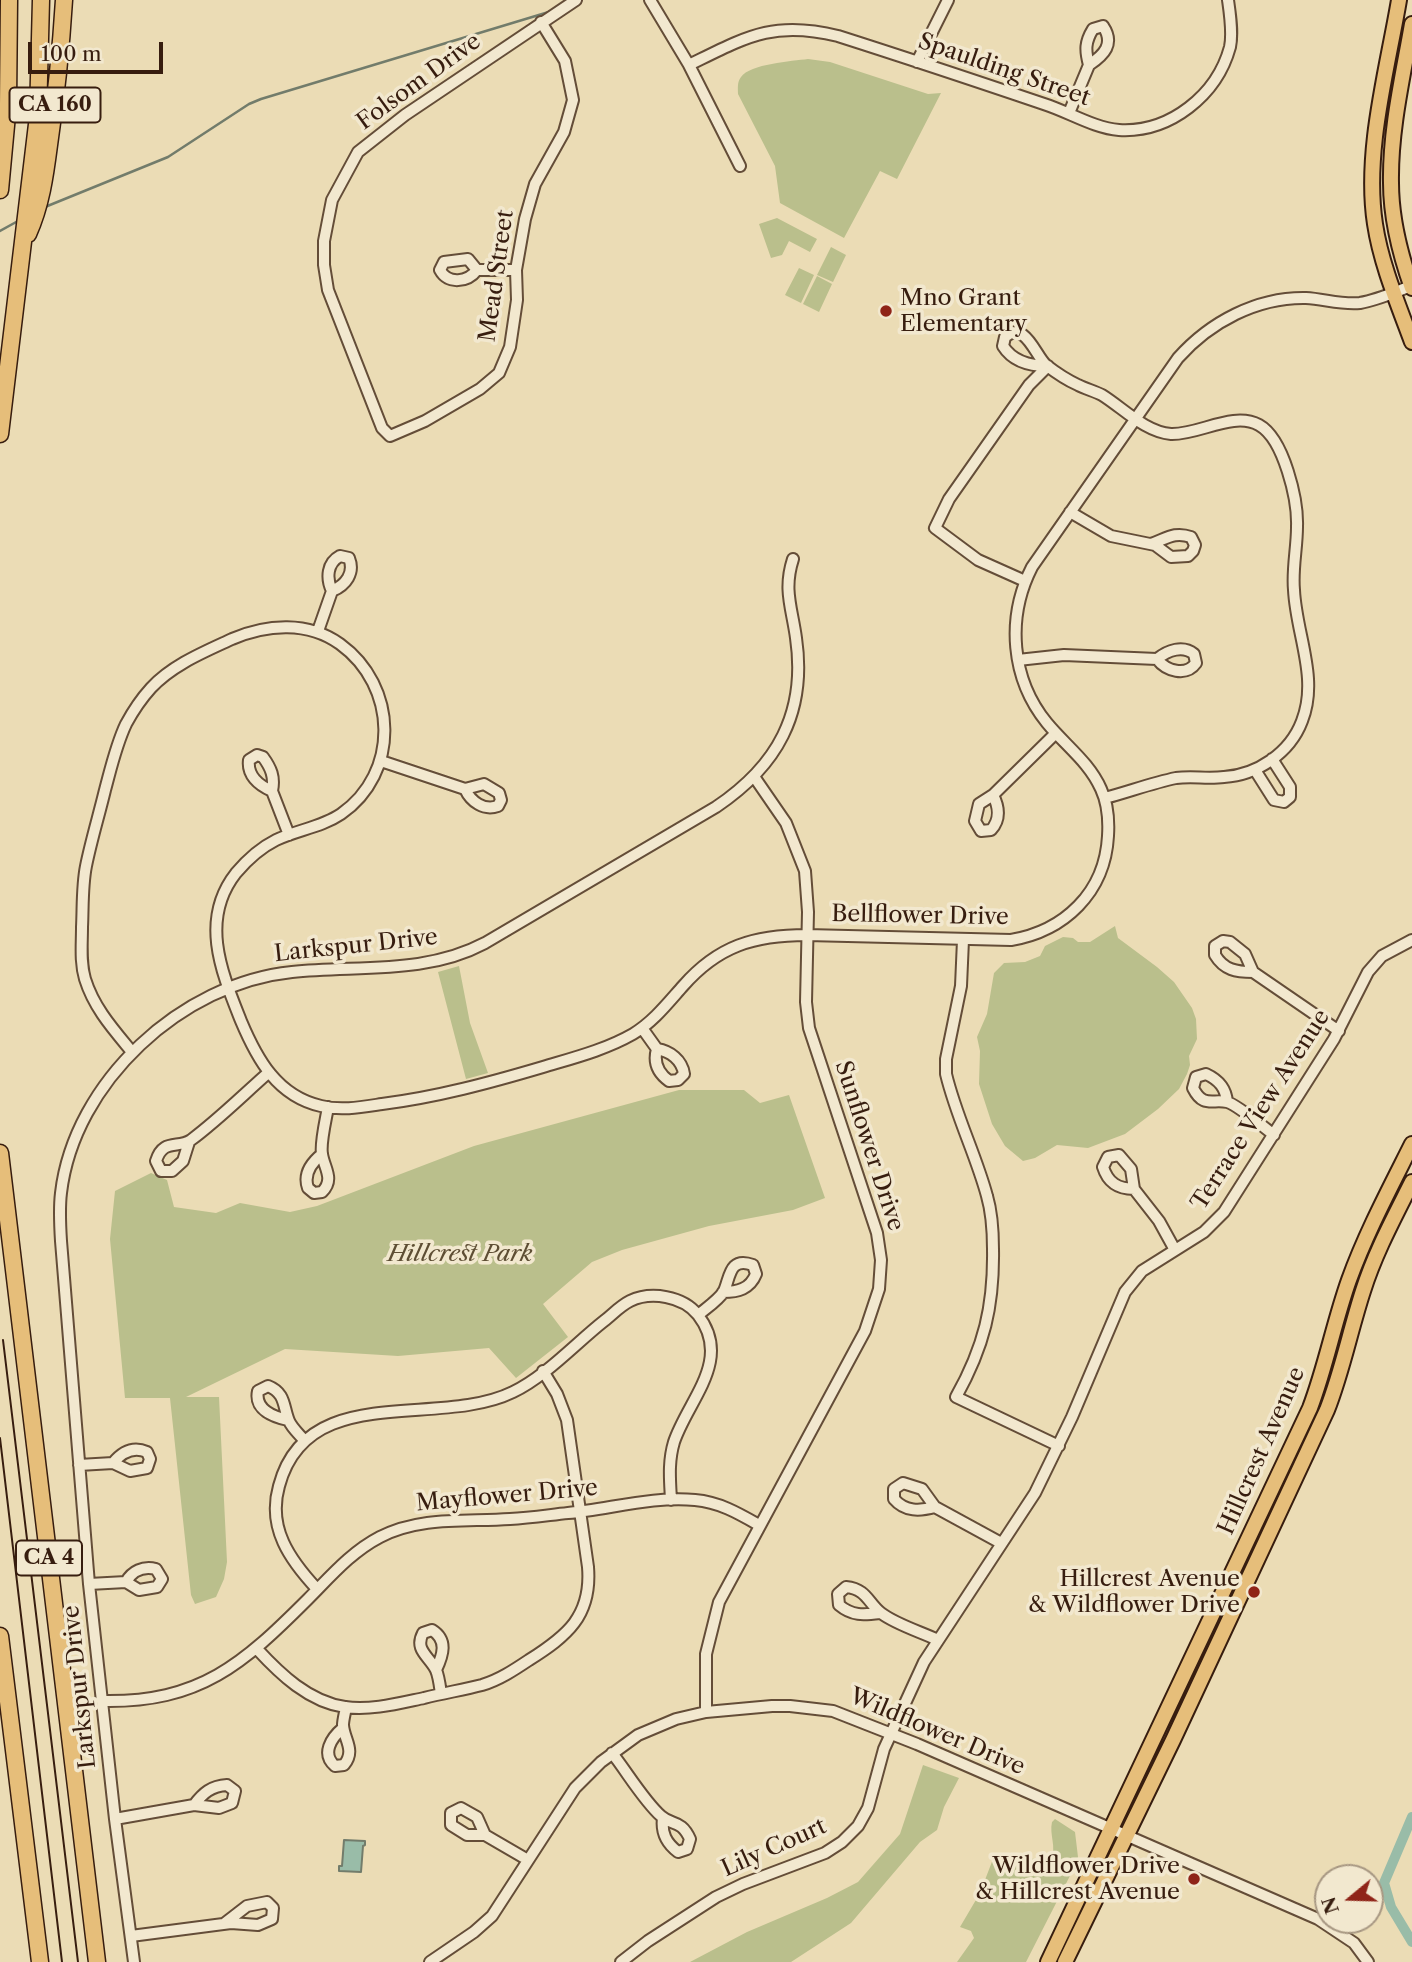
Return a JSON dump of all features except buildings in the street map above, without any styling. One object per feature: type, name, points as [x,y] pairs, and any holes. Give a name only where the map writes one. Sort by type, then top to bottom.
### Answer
[{"type":"highway","points":[[0,190],[8,104],[9,0]]},
{"type":"highway","points":[[0,434],[38,116],[41,0]]},
{"type":"highway","name":"CA 160","points":[[22,249],[39,210],[56,96],[64,0]]},
{"type":"highway","name":"CA 160","points":[[0,47],[0,65],[8,104]]},
{"type":"highway","name":"CA 4","points":[[0,1153],[97,1962]]},
{"type":"highway","points":[[0,1636],[40,1962]]},
{"type":"main road","points":[[1399,0],[1375,141],[1373,178],[1375,227],[1412,342]]},
{"type":"main road","points":[[1412,24],[1397,110],[1391,184],[1399,248],[1412,287]]},
{"type":"main road","name":"Hillcrest Avenue","points":[[1048,1962],[1316,1393],[1358,1257],[1412,1144]]},
{"type":"main road","name":"Hillcrest Avenue","points":[[1065,1962],[1327,1410],[1336,1389],[1363,1290],[1379,1247],[1412,1182]]},
{"type":"main road","points":[[1261,1552],[1257,1536],[1271,1489]]},
{"type":"street","name":"Folsom Drive","points":[[382,428],[328,290],[324,241],[332,200],[358,152],[405,115],[576,0]]},
{"type":"street","points":[[650,0],[689,65],[740,166]]},
{"type":"street","points":[[917,62],[948,0]]},
{"type":"street","name":"Spaulding Street","points":[[689,65],[738,41],[775,29],[809,28],[1069,113],[1104,127],[1121,130],[1150,127],[1194,105],[1221,71],[1231,45],[1228,0]]},
{"type":"street","name":"Mead Street","points":[[382,428],[390,436],[425,421],[480,390],[499,373],[510,347],[517,300],[516,270],[524,219],[535,184],[564,132],[573,100],[565,61],[541,22]]},
{"type":"street","points":[[1069,113],[1089,65]]},
{"type":"street","points":[[477,270],[516,270]]},
{"type":"street","name":"Bellflower Drive","points":[[318,631],[354,655],[375,685],[386,727],[381,761],[364,793],[338,816],[275,841],[249,858],[232,879],[221,899],[215,938],[228,988],[255,1053],[268,1073],[298,1097],[328,1107],[372,1106],[457,1091],[601,1049],[642,1028],[696,971],[725,951],[753,940],[807,935],[1011,940],[1038,934],[1053,927],[1077,908],[1098,880],[1105,859],[1108,829],[1105,798],[1081,756],[1056,733],[1029,695],[1018,660],[1016,619],[1025,581],[1037,558],[1185,349],[1205,333],[1232,316],[1258,305],[1286,299],[1355,303],[1412,287]]},
{"type":"street","points":[[1025,581],[978,560],[935,527],[949,499],[1033,380],[1048,366],[1074,383],[1104,396],[1158,431],[1172,434],[1234,422],[1253,423],[1270,434],[1283,457],[1297,510],[1294,591],[1308,685],[1306,710],[1297,732],[1272,760],[1255,770],[1225,777],[1179,778],[1105,798]]},
{"type":"street","points":[[1070,512],[1113,537],[1151,544]]},
{"type":"street","name":"Larkspur Drive","points":[[134,1962],[89,1584],[62,1255],[61,1191],[70,1155],[85,1119],[112,1073],[132,1052],[188,1008],[228,988],[291,972],[397,967],[428,962],[466,951],[487,942],[716,807],[755,778],[771,758],[789,723],[796,696],[799,656],[787,586],[793,559]]},
{"type":"street","points":[[132,1052],[93,999],[85,979],[81,955],[85,868],[117,745],[125,725],[141,699],[163,676],[220,645],[249,632],[268,628],[283,626],[318,631],[332,591]]},
{"type":"street","points":[[1018,660],[1064,655],[1157,659]]},
{"type":"street","points":[[993,794],[1056,733]]},
{"type":"street","points":[[1255,770],[1274,800],[1284,802],[1290,797],[1291,791],[1272,760]]},
{"type":"street","points":[[381,761],[465,789]]},
{"type":"street","name":"Sunflower Drive","points":[[706,1713],[705,1667],[714,1615],[759,1525],[864,1331],[877,1297],[880,1278],[879,1246],[872,1211],[809,1028],[806,1002],[807,889],[802,860],[786,822],[755,778]]},
{"type":"street","points":[[272,791],[289,835]]},
{"type":"street","points":[[963,940],[961,986],[946,1059],[946,1074],[988,1198],[992,1222],[993,1286],[986,1332],[956,1397],[1059,1446]]},
{"type":"street","name":"Terrace View Avenue","points":[[892,1733],[938,1640],[1034,1494],[1059,1446],[1125,1292],[1143,1271],[1205,1232],[1223,1214],[1339,1031],[1374,963],[1388,952],[1412,940]]},
{"type":"street","points":[[1253,972],[1339,1031]]},
{"type":"street","points":[[642,1028],[657,1049]]},
{"type":"street","points":[[189,1142],[268,1073]]},
{"type":"street","points":[[1227,1102],[1274,1135]]},
{"type":"street","points":[[322,1154],[328,1107]]},
{"type":"street","points":[[1134,1189],[1160,1221],[1175,1250]]},
{"type":"street","points":[[698,1315],[723,1292]]},
{"type":"street","points":[[317,1589],[289,1556],[280,1536],[276,1517],[277,1493],[281,1479],[291,1457],[304,1440],[324,1426],[353,1417],[465,1406],[494,1400],[521,1388],[622,1306],[633,1300],[653,1296],[684,1304],[698,1315],[710,1342],[711,1358],[704,1382],[673,1446],[670,1468],[671,1500]]},
{"type":"street","points":[[257,1649],[281,1675],[326,1701],[346,1707],[385,1705],[482,1685],[501,1677],[553,1645],[573,1627],[584,1605],[589,1583],[565,1413],[543,1371]]},
{"type":"street","points":[[288,1420],[304,1440]]},
{"type":"street","points":[[79,1465],[113,1463]]},
{"type":"street","name":"Mayflower Drive","points":[[102,1701],[145,1699],[188,1689],[228,1671],[257,1649],[336,1569],[380,1538],[413,1525],[439,1521],[512,1519],[671,1500],[698,1500],[714,1504],[759,1525]]},
{"type":"street","points":[[935,1507],[1002,1543]]},
{"type":"street","points":[[89,1584],[126,1582]]},
{"type":"street","points":[[880,1613],[938,1640]]},
{"type":"street","points":[[436,1670],[441,1694]]},
{"type":"street","name":"Wildflower Drive","points":[[430,1962],[474,1933],[492,1916],[580,1781],[612,1753],[649,1729],[676,1719],[772,1706],[821,1709],[892,1733],[1318,1919],[1354,1943],[1368,1962]]},
{"type":"street","points":[[343,1728],[346,1707]]},
{"type":"street","name":"Lily Court","points":[[621,1962],[666,1929],[730,1889],[811,1859],[850,1835],[867,1812],[881,1757],[892,1733]]},
{"type":"street","points":[[612,1753],[663,1818]]},
{"type":"street","points":[[115,1819],[194,1805]]},
{"type":"street","points":[[485,1835],[528,1860]]},
{"type":"street","points":[[131,1936],[225,1923]]},
{"type":"green space","points":[[808,59],[830,62],[928,94],[941,93],[897,179],[880,171],[844,238],[780,203],[775,166],[738,94],[741,77],[753,69]]},
{"type":"green space","points":[[777,218],[817,239],[810,252],[789,241],[782,255],[771,258],[759,224]]},
{"type":"green space","points":[[831,247],[846,255],[833,282],[817,275]]},
{"type":"green space","points":[[799,268],[814,275],[801,303],[785,295]]},
{"type":"green space","points":[[817,276],[832,284],[819,312],[803,304]]},
{"type":"green space","points":[[1115,926],[1118,938],[1174,982],[1192,1008],[1196,1019],[1197,1039],[1189,1056],[1187,1074],[1179,1089],[1125,1134],[1088,1148],[1057,1145],[1035,1158],[1023,1161],[1005,1146],[992,1124],[979,1084],[980,1051],[977,1037],[987,1014],[994,973],[1004,963],[1025,962],[1040,956],[1045,946],[1063,937],[1073,938],[1078,942],[1090,942]]},
{"type":"green space","points":[[459,966],[470,1023],[488,1073],[466,1079],[438,972]]},
{"type":"green space","name":"Hillcrest Park","points":[[679,1090],[744,1090],[760,1103],[789,1095],[825,1198],[793,1210],[709,1226],[622,1250],[592,1262],[543,1304],[568,1337],[516,1378],[489,1348],[398,1356],[285,1349],[186,1397],[219,1397],[227,1562],[224,1579],[216,1597],[195,1604],[191,1595],[170,1398],[125,1398],[110,1239],[115,1191],[151,1173],[167,1180],[174,1207],[216,1213],[240,1203],[290,1212],[317,1206],[474,1146]]},
{"type":"green space","points":[[923,1765],[959,1778],[944,1807],[937,1830],[920,1842],[851,1923],[791,1962],[690,1962],[747,1932],[858,1882],[900,1834]]},
{"type":"green space","points":[[1055,1819],[1075,1832],[1078,1857],[1026,1962],[957,1962],[974,1938],[971,1931],[960,1927],[980,1893],[993,1859],[1004,1857],[1045,1862],[1051,1859],[1051,1827]]},
{"type":"shaded area","points":[[344,1840],[365,1841],[361,1872],[339,1871],[339,1866],[342,1866]]},
{"type":"waterway","points":[[45,207],[168,157],[249,104],[261,99],[552,11]]},
{"type":"waterway","points":[[0,231],[18,221]]},
{"type":"waterway","points":[[1412,1817],[1384,1883],[1391,1907],[1412,1942]]},
{"type":"tram line","points":[[3,1340],[78,1962]]},
{"type":"tram line","points":[[0,1438],[62,1962]]},
{"type":"place","name":"Mno Grant Elementary","points":[[886,311]]},
{"type":"place","name":"Hillcrest Avenue & Wildflower Drive","points":[[1254,1592]]},
{"type":"place","name":"Wildflower Drive & Hillcrest Avenue","points":[[1194,1879]]}]
